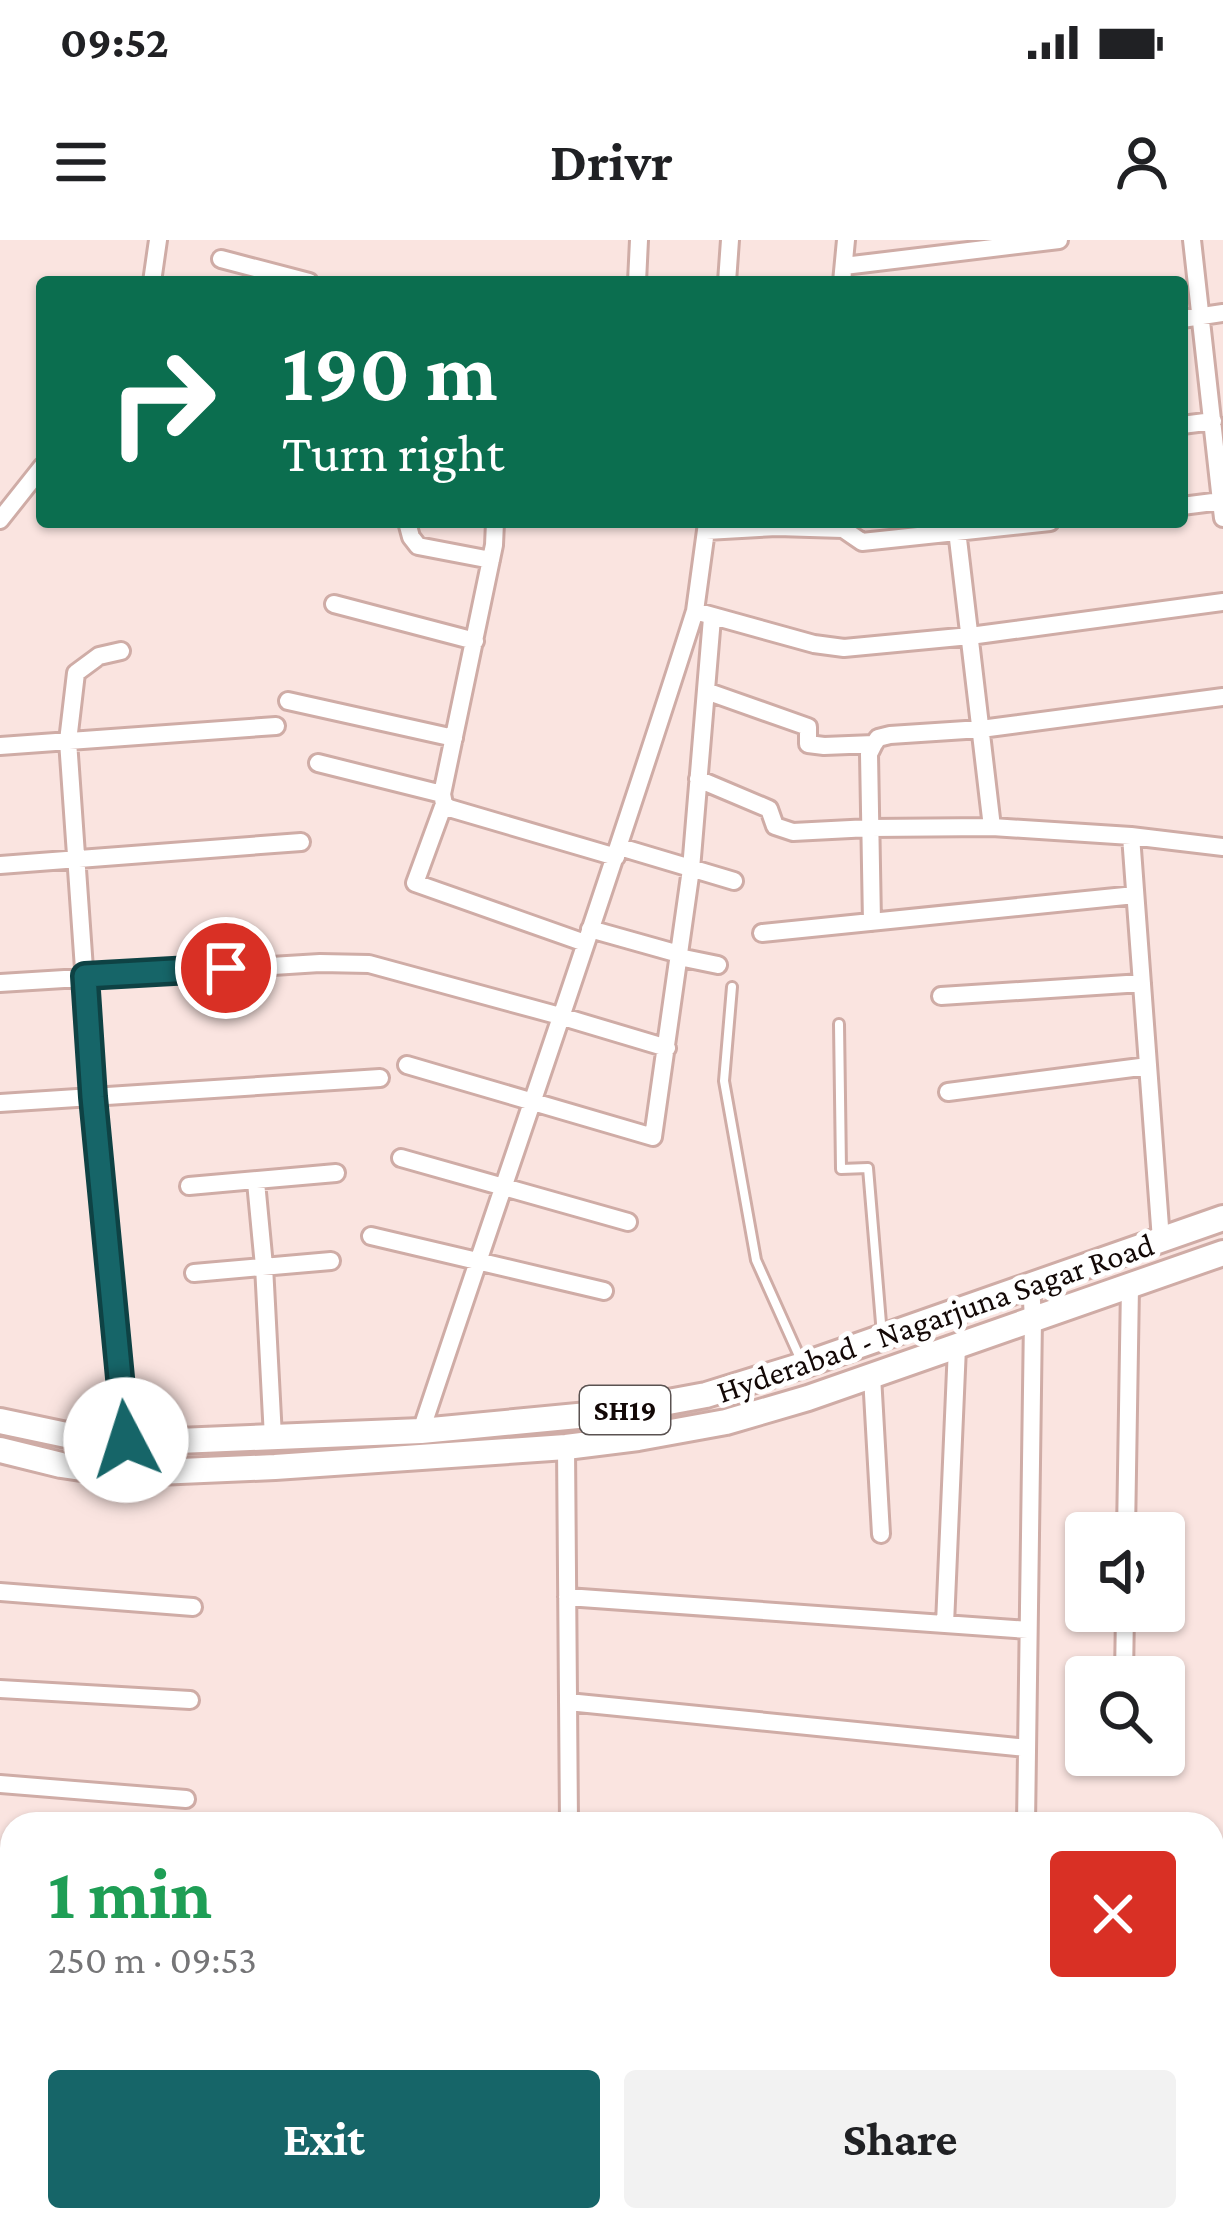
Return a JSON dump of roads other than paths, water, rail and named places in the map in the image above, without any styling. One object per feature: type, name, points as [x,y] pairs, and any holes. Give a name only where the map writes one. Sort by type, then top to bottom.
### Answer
[{"type":"main road","name":"Hyderabad - Nagarjuna Sagar Road","points":[[0,1421],[71,1436],[126,1440],[421,1431],[609,1413],[706,1395],[803,1365],[1223,1219]]},
{"type":"main road","name":"Hyderabad - Nagarjuna Sagar Road","points":[[0,1450],[76,1467],[140,1472],[275,1467],[638,1438],[726,1422],[872,1376],[1223,1253]]},
{"type":"street","points":[[153,276],[158,240]]},
{"type":"street","points":[[635,276],[639,240]]},
{"type":"street","points":[[727,276],[730,240]]},
{"type":"street","points":[[845,240],[843,274],[1059,240]]},
{"type":"street","points":[[1188,507],[1222,510],[1214,422],[1217,398],[1191,317],[1192,240]]},
{"type":"street","points":[[220,259],[286,276]]},
{"type":"street","points":[[1191,317],[1223,313]]},
{"type":"street","points":[[1188,424],[1214,422]]},
{"type":"street","points":[[0,520],[36,475]]},
{"type":"street","points":[[409,528],[418,546],[491,560]]},
{"type":"street","points":[[494,528],[443,799],[415,883],[587,936],[718,965]]},
{"type":"street","points":[[406,1065],[653,1137],[691,869],[706,692],[706,528]]},
{"type":"street","points":[[846,528],[862,542],[950,528]]},
{"type":"street","points":[[956,528],[992,827]]},
{"type":"street","points":[[703,614],[834,647],[970,636],[1223,602]]},
{"type":"street","points":[[334,604],[476,641]]},
{"type":"street","points":[[421,1431],[587,936],[703,614]]},
{"type":"street","points":[[122,651],[99,656],[76,673],[68,741],[93,1097],[126,1440]]},
{"type":"street","points":[[706,692],[808,727],[808,744],[874,744]]},
{"type":"street","points":[[872,922],[869,754],[878,738],[1223,697]]},
{"type":"street","points":[[288,701],[454,738]]},
{"type":"street","points":[[0,746],[276,726]]},
{"type":"street","points":[[318,763],[443,799],[449,808],[734,881]]},
{"type":"street","points":[[698,779],[769,809],[775,826],[793,832],[992,827],[1223,847]]},
{"type":"street","points":[[1131,836],[1162,1240]]},
{"type":"street","points":[[0,865],[301,842]]},
{"type":"street","points":[[762,933],[1135,896]]},
{"type":"street","points":[[0,983],[369,964],[667,1048]]},
{"type":"street","points":[[941,996],[1142,983]]},
{"type":"street","points":[[948,1091],[1148,1066]]},
{"type":"street","points":[[0,1103],[380,1078]]},
{"type":"street","points":[[401,1157],[628,1222]]},
{"type":"street","points":[[189,1186],[336,1173]]},
{"type":"street","points":[[256,1181],[272,1437]]},
{"type":"street","points":[[371,1236],[604,1291]]},
{"type":"street","points":[[194,1273],[332,1262]]},
{"type":"street","points":[[1026,1812],[1031,1285]]},
{"type":"street","points":[[1126,1512],[1130,1286]]},
{"type":"street","points":[[945,1624],[957,1347]]},
{"type":"street","points":[[872,1376],[880,1534]]},
{"type":"street","points":[[566,1447],[568,1812]]},
{"type":"street","points":[[0,1592],[193,1607]]},
{"type":"street","points":[[567,1597],[1028,1630]]},
{"type":"street","points":[[0,1689],[190,1700]]},
{"type":"street","points":[[568,1702],[1027,1748]]},
{"type":"street","points":[[0,1784],[186,1799]]},
{"type":"lane","points":[[732,987],[724,1081],[756,1260],[803,1365]]},
{"type":"lane","points":[[838,1024],[841,1169],[868,1168],[882,1337]]}]
